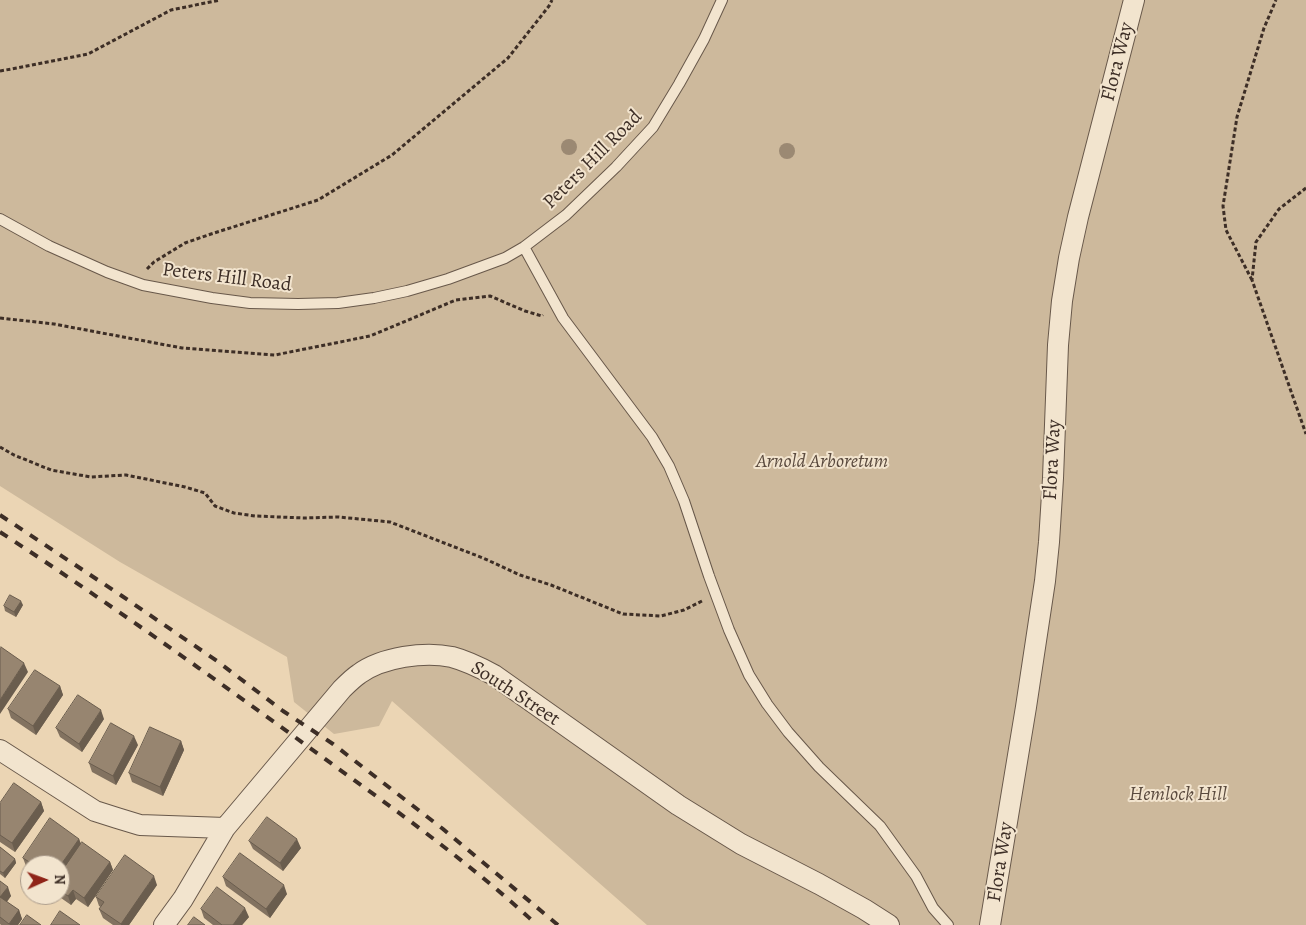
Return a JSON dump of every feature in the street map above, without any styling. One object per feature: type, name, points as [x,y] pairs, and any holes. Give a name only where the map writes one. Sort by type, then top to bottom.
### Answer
[{"type":"street","name":"Flora Way","points":[[990,925],[1025,717],[1049,542],[1058,345],[1062,301],[1078,217],[1134,0]]},
{"type":"street","name":"South Street","points":[[164,925],[225,828],[342,689],[359,674],[376,665],[414,656],[435,655],[452,657],[476,665],[686,810],[741,844],[819,884],[889,925]]},
{"type":"street","points":[[3,758],[95,811],[117,818],[140,825],[225,828]]},
{"type":"lane","name":"Peters Hill Road","points":[[0,219],[49,246],[107,272],[143,285],[212,298],[250,303],[298,304],[338,302],[408,291],[448,279],[505,258],[524,247],[566,215],[616,167],[653,127],[704,39],[722,0]]},
{"type":"lane","points":[[524,247],[558,310],[646,429],[665,459],[684,501],[716,596],[749,676],[788,732],[819,766],[880,826],[916,876],[932,908],[948,925]]},
{"type":"path","points":[[0,71],[88,54],[171,10],[220,0]]},
{"type":"path","points":[[135,282],[154,262],[185,243],[318,200],[392,155],[508,58],[552,0]]},
{"type":"path","points":[[1276,0],[1264,28],[1237,117],[1223,206],[1226,230],[1252,280],[1306,434]]},
{"type":"path","points":[[1252,280],[1256,242],[1279,209],[1306,188]]},
{"type":"path","points":[[0,318],[54,324],[182,348],[275,355],[370,336],[456,300],[490,296],[542,316],[558,310]]},
{"type":"path","points":[[0,446],[51,470],[91,477],[126,475],[185,487],[205,493],[215,506],[234,513],[254,516],[304,518],[339,517],[390,522],[483,558],[520,575],[551,585],[624,614],[661,616],[684,610],[707,598],[716,596]]},
{"type":"green space","name":"Arnold Arboretum","points":[[0,0],[1306,0],[1306,925],[647,925],[392,701],[379,726],[334,734],[294,702],[287,657],[120,562],[0,486]]},
{"type":"building","points":[[10,595],[21,601],[14,612],[4,606]]},
{"type":"building","points":[[0,648],[24,663],[0,700]]},
{"type":"building","points":[[35,670],[60,686],[33,726],[8,709]]},
{"type":"building","points":[[78,695],[101,710],[79,744],[56,728]]},
{"type":"building","points":[[111,723],[134,736],[113,776],[89,763]]},
{"type":"building","points":[[150,727],[181,741],[160,787],[129,773]]},
{"type":"building","points":[[14,783],[41,802],[12,843],[0,835],[0,803]]},
{"type":"building","points":[[267,817],[297,839],[280,863],[249,841]]},
{"type":"building","points":[[50,818],[79,839],[68,855],[25,855]]},
{"type":"building","points":[[82,842],[110,862],[84,898],[73,890],[70,894],[70,859]]},
{"type":"building","points":[[0,847],[15,859],[3,873],[0,871]]},
{"type":"building","points":[[240,853],[284,885],[266,909],[223,877]]},
{"type":"building","points":[[125,855],[154,876],[121,924],[99,909],[104,902],[96,897]]},
{"type":"building","points":[[0,881],[8,887],[0,897]]},
{"type":"building","points":[[217,887],[245,908],[233,925],[222,925],[201,909]]},
{"type":"building","points":[[0,897],[19,910],[9,924],[0,917]]},
{"type":"building","points":[[60,911],[80,925],[51,925]]},
{"type":"building","points":[[27,915],[41,925],[20,925]]},
{"type":"building","points":[[194,917],[205,925],[188,925]]},
{"type":"railway","points":[[0,515],[217,661],[283,711],[333,744],[443,829],[558,925]]},
{"type":"railway","points":[[0,532],[156,638],[369,791],[455,855],[537,925]]},
{"type":"park label","name":"Hemlock Hill","points":[[1178,795]]}]
